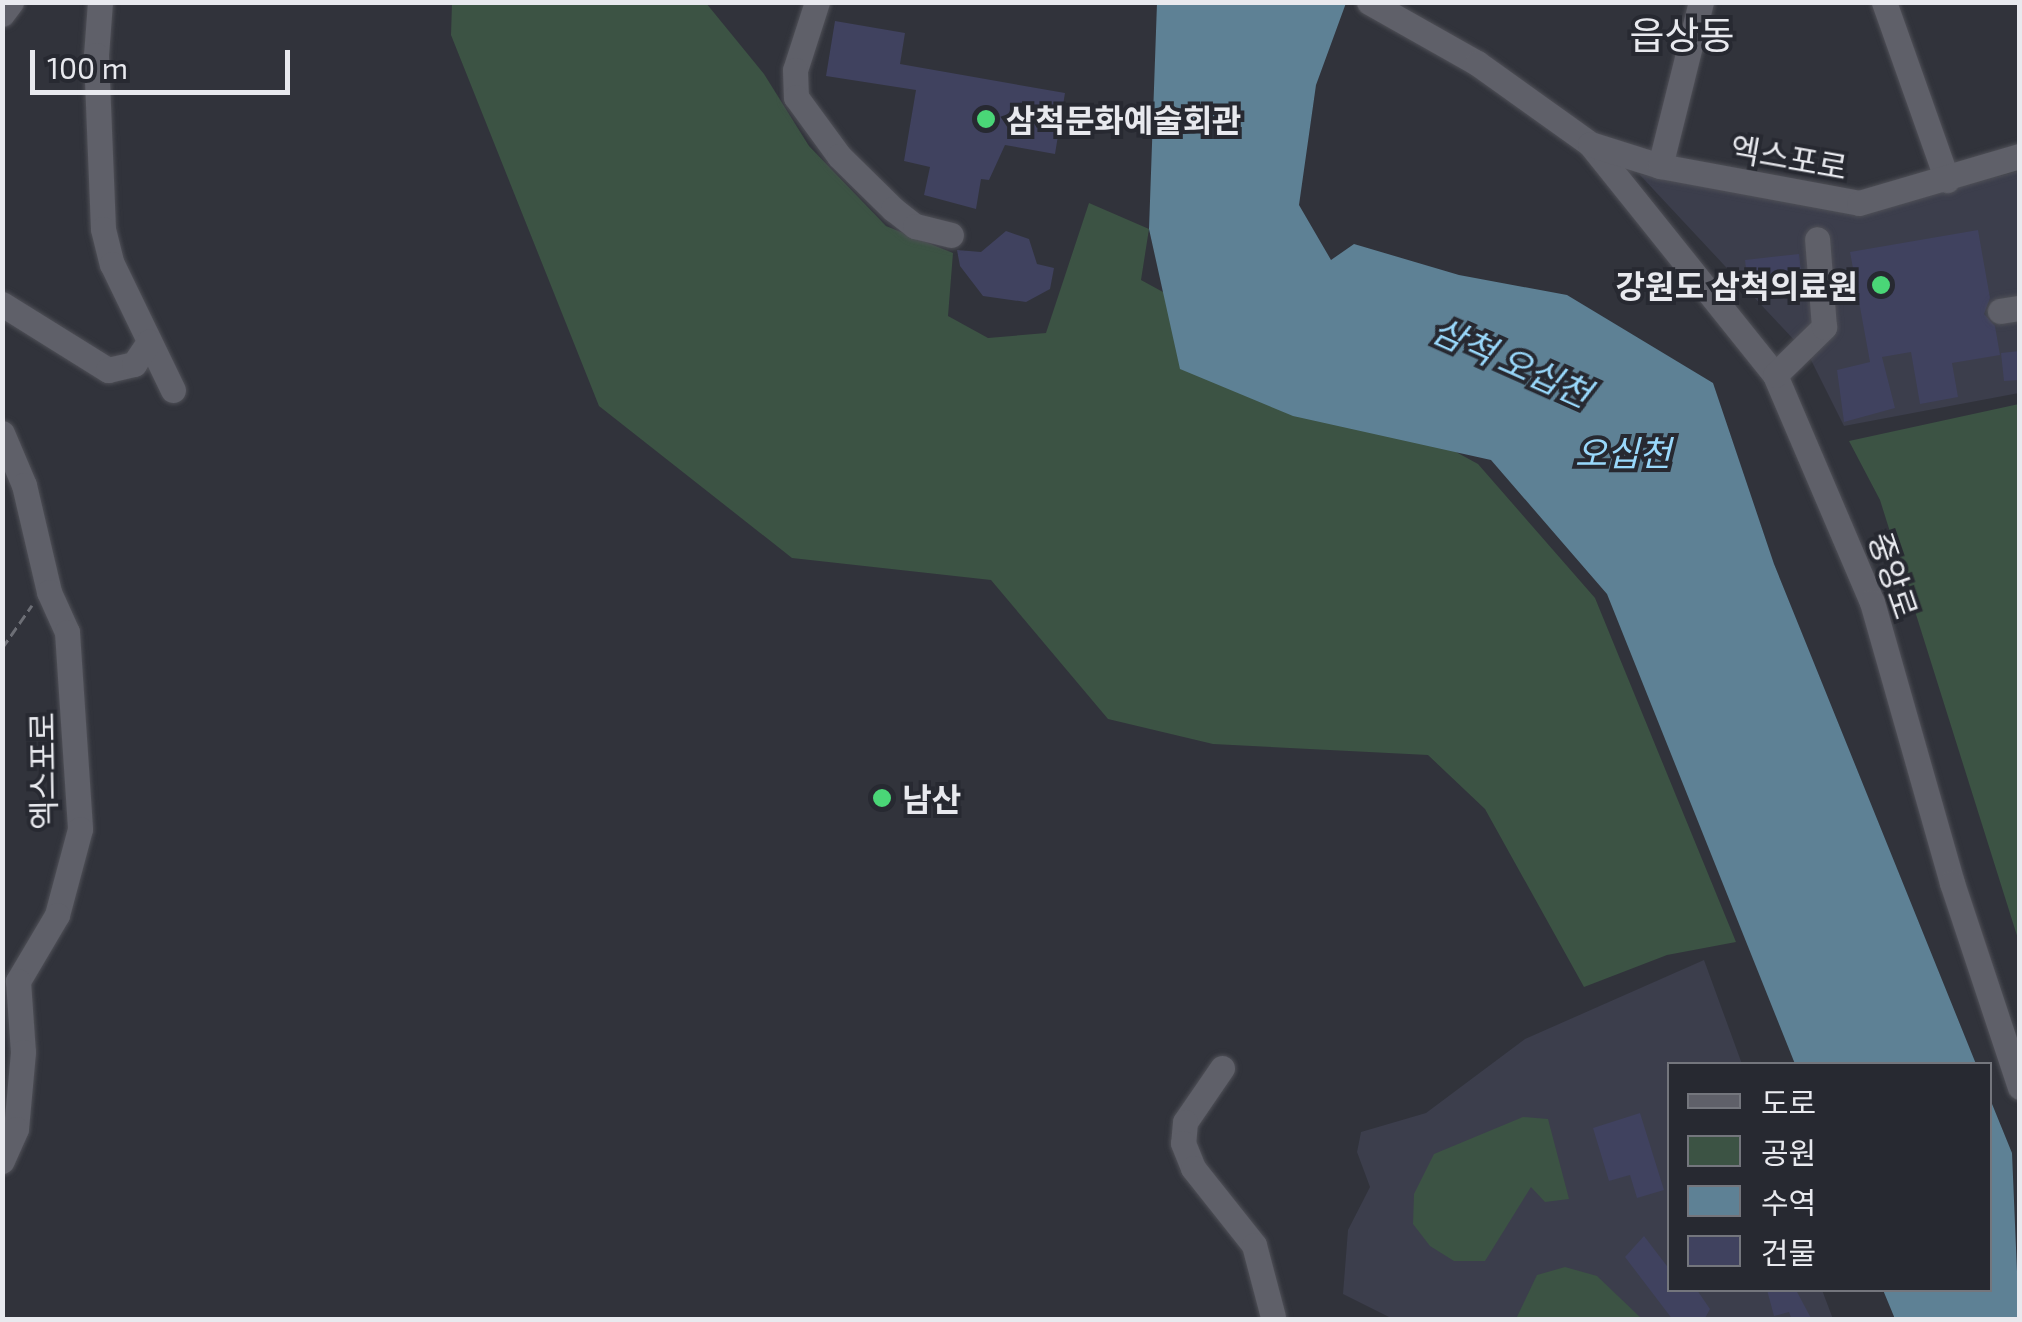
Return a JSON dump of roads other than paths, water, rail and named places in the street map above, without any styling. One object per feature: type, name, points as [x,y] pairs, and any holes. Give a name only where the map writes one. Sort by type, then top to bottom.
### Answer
[{"type":"street","points":[[2,14],[11,2]]},
{"type":"street","points":[[100,2],[96,54],[104,229],[174,390]]},
{"type":"street","points":[[817,2],[795,70],[796,97],[840,156],[893,209],[915,226],[950,235]]},
{"type":"street","points":[[1369,2],[1477,63],[1590,144]]},
{"type":"street","points":[[1660,166],[1701,2]]},
{"type":"street","points":[[1884,2],[1947,180]]},
{"type":"street","name":"엑스포로","points":[[1590,144],[1660,166],[1859,202],[1947,180],[2020,156]]},
{"type":"street","name":"중앙로","points":[[1590,144],[1775,375],[1872,602],[1952,883],[2020,1087]]},
{"type":"street","points":[[1775,375],[1824,327],[1816,240]]},
{"type":"street","points":[[2,304],[108,370],[134,364],[150,342]]},
{"type":"street","name":"엑스포로","points":[[2,434],[24,486],[48,588],[68,632],[80,829],[57,915],[18,981],[21,1071],[16,1129],[2,1161]]},
{"type":"street","points":[[1222,1068],[1185,1122],[1184,1143],[1194,1168],[1254,1245],[1275,1319]]},
{"type":"water","name":"오십천","points":[[1157,3],[1346,3],[1316,85],[1299,205],[1331,260],[1354,244],[1459,275],[1567,295],[1713,383],[1774,564],[1975,1062],[1794,1062],[1607,594],[1491,460],[1293,416],[1180,369],[1149,229]]},
{"type":"water","points":[[1992,1104],[2012,1153],[2019,1319],[1895,1319],[1884,1292],[1992,1292]]},
{"type":"place","name":"삼척문화예술회관","points":[[986,119]]},
{"type":"place","name":"강원도 삼척의료원","points":[[1881,285]]},
{"type":"place","name":"남산","points":[[882,798]]},
{"type":"district","name":"읍상동","points":[[1682,35]]},
{"type":"water label","name":"삼척 오십천","points":[[1512,361]]}]
